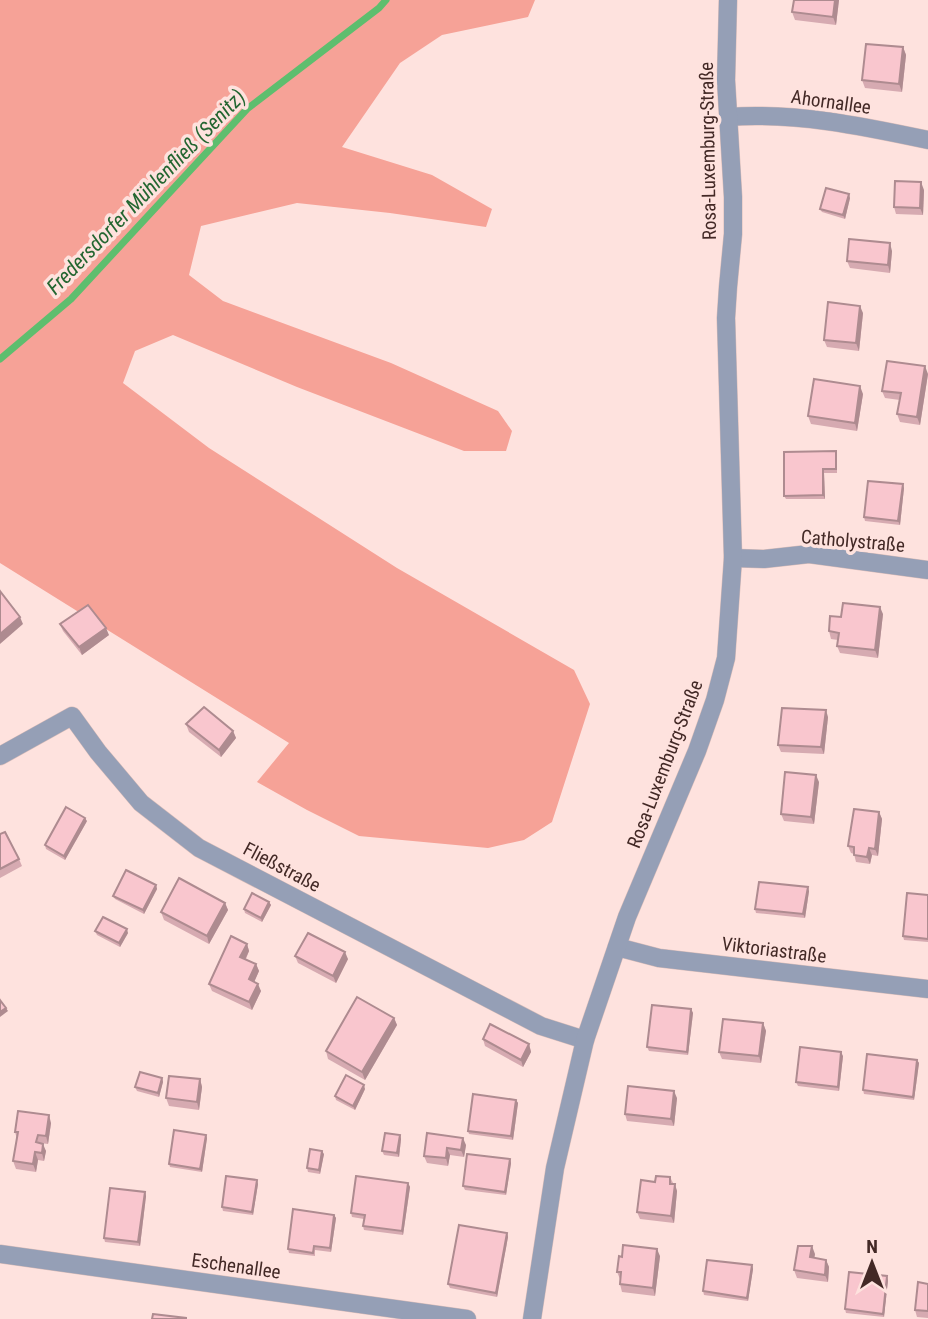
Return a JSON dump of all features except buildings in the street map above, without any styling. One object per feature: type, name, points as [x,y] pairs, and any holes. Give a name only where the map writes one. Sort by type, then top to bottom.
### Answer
[{"type":"street","name":"Rosa-Luxemburg-Straße","points":[[532,1319],[555,1168],[585,1040],[627,917],[715,700],[726,659],[733,558],[726,317],[733,234],[726,80],[728,0]]},
{"type":"street","name":"Ahornallee","points":[[728,117],[770,115],[862,126],[928,139]]},
{"type":"street","name":"Catholystraße","points":[[733,558],[764,559],[808,554],[928,570]]},
{"type":"street","name":"Fließstraße","points":[[0,756],[72,716],[141,803],[199,848],[541,1026],[585,1040]]},
{"type":"street","name":"Viktoriastraße","points":[[617,947],[659,958],[928,989]]},
{"type":"street","name":"Eschenallee","points":[[0,1254],[467,1319]]},
{"type":"shaded area","points":[[0,0],[535,0],[528,17],[442,35],[400,63],[342,147],[432,175],[492,209],[486,227],[297,203],[201,226],[189,275],[223,301],[391,363],[498,411],[512,431],[506,451],[464,451],[297,387],[173,335],[135,351],[123,383],[209,448],[397,568],[574,670],[590,704],[552,822],[524,840],[488,848],[359,836],[257,782],[289,743],[0,563]]},
{"type":"waterway","name":"Fredersdorfer Mühlenfließ (Senitz)","points":[[0,359],[71,299],[247,109],[386,0]]}]
